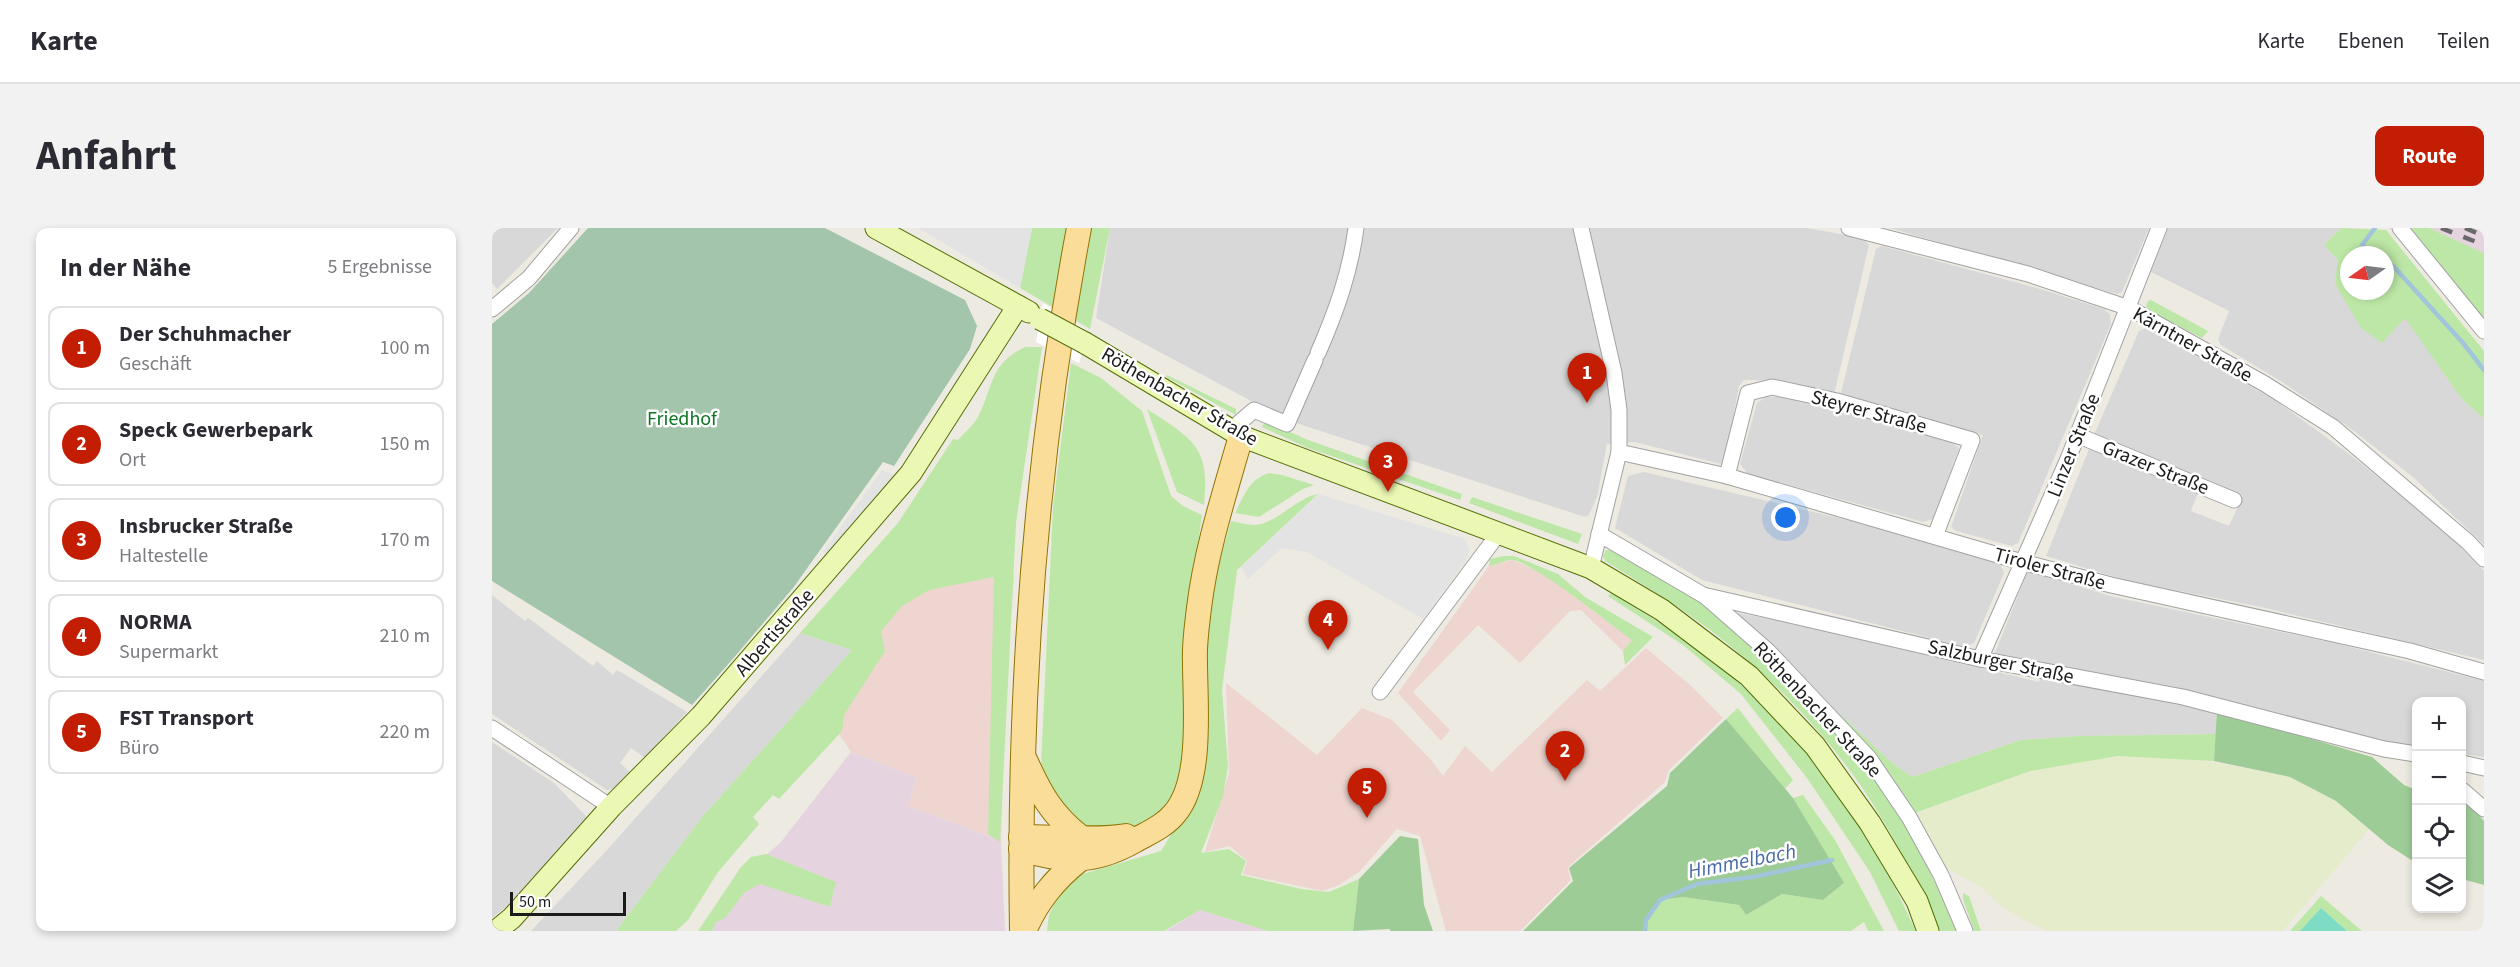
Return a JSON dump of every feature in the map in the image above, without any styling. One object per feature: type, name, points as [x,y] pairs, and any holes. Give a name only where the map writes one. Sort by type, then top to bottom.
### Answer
[{"type":"main road","name":"Röthenbacher Straße","points":[[876,228],[1085,343],[1236,433],[1591,568],[1662,610],[1749,676],[1815,746],[1870,823],[1917,901],[1928,931]]},
{"type":"main road","points":[[1023,931],[1022,753],[1032,564],[1047,421],[1079,228]]},
{"type":"main road","name":"Albertistraße","points":[[496,931],[512,918],[611,807],[701,716],[911,473],[1018,306]]},
{"type":"main road","points":[[1021,843],[1051,858],[1079,849],[1125,846],[1164,824],[1176,813],[1190,777],[1195,750],[1194,660],[1199,602],[1236,433]]},
{"type":"main road","points":[[1022,753],[1041,795],[1079,849]]},
{"type":"main road","points":[[1023,931],[1044,893],[1079,849]]},
{"type":"street","points":[[492,309],[529,278],[572,228]]},
{"type":"street","points":[[1236,433],[1254,411],[1287,424],[1338,308],[1352,260],[1356,228]]},
{"type":"street","points":[[1581,228],[1614,373],[1619,410],[1619,452],[1591,568]]},
{"type":"street","name":"Kärntner Straße","points":[[1850,228],[2028,274],[2129,308],[2265,384],[2333,427],[2468,542],[2484,560]]},
{"type":"street","name":"Linzer Straße","points":[[1980,659],[2077,435],[2159,228]]},
{"type":"street","points":[[2400,228],[2484,331]]},
{"type":"street","name":"Steyrer Straße","points":[[1727,476],[1748,393],[1772,387],[1837,401],[1972,440],[1935,536]]},
{"type":"street","name":"Grazer Straße","points":[[2077,435],[2234,500]]},
{"type":"street","name":"Tiroler Straße","points":[[1619,452],[1727,476],[2022,562],[2110,585],[2410,651],[2484,672]]},
{"type":"street","points":[[1380,692],[1499,533]]},
{"type":"street","name":"Salzburger Straße","points":[[1599,534],[1703,595],[1980,659],[2183,698],[2384,749],[2412,753]]},
{"type":"street","name":"Röthenbacher Straße","points":[[1703,595],[1769,652],[1869,758],[1909,817],[1941,875],[1965,931]]},
{"type":"street","points":[[492,728],[611,807]]},
{"type":"street","points":[[2466,764],[2484,768]]},
{"type":"street","points":[[2466,793],[2484,809]]},
{"type":"shaded area","points":[[492,228],[558,228],[497,289],[492,283]]},
{"type":"shaded area","points":[[918,228],[1032,228],[1020,288]]},
{"type":"shaded area","points":[[1110,228],[1807,228],[1862,238],[1869,245],[1834,395],[1787,381],[1744,380],[1739,386],[1725,461],[1721,464],[1635,442],[1607,444],[1597,497],[1589,515],[1585,517],[1299,424],[1270,411],[1096,318]]},
{"type":"shaded area","points":[[1890,228],[2149,228],[2122,292],[2117,294]]},
{"type":"shaded area","points":[[2168,228],[2341,228],[2324,245],[2338,260],[2336,283],[2340,290],[2340,300],[2345,300],[2361,328],[2405,317],[2461,398],[2484,419],[2484,545],[2413,477],[2350,428],[2282,382],[2221,345],[2218,339],[2229,311],[2151,272]]},
{"type":"shaded area","points":[[2429,228],[2484,228],[2484,253]]},
{"type":"shaded area","points":[[1882,246],[2037,288],[2104,309],[2110,314],[2111,324],[2018,543],[2012,546],[1956,531],[1951,527],[1983,435],[1840,397],[1876,249]]},
{"type":"shaded area","points":[[2146,328],[2275,400],[2349,454],[2440,526],[2484,571],[2484,660],[2261,607],[2125,580],[2046,556],[2089,449],[2199,490],[2191,511],[2229,526],[2243,496],[2094,435],[2139,331]]},
{"type":"shaded area","points":[[1766,397],[1779,397],[1861,416],[1951,442],[1959,448],[1933,519],[1923,522],[1747,473],[1740,464],[1757,403]]},
{"type":"shaded area","points":[[882,470],[897,476],[832,558],[823,552]]},
{"type":"shaded area","points":[[1644,472],[1860,523],[2000,563],[2004,573],[1974,643],[1965,647],[1702,580],[1615,528],[1628,476]]},
{"type":"shaded area","points":[[1318,494],[1465,539],[1470,550],[1466,560],[1423,619],[1307,552],[1282,548],[1248,579],[1241,567]]},
{"type":"shaded area","points":[[913,545],[1014,576],[1005,698],[1001,841],[908,806],[917,778],[851,752],[824,711]]},
{"type":"shaded area","points":[[1512,560],[1534,569],[1560,586],[1632,640],[1623,651],[1581,610],[1570,611],[1520,663],[1478,625],[1413,692],[1450,730],[1441,741],[1398,693],[1489,566]]},
{"type":"shaded area","points":[[2028,571],[2114,597],[2334,643],[2484,681],[2484,757],[2466,755],[2466,697],[2412,697],[2412,747],[1994,655]]},
{"type":"shaded area","points":[[492,595],[525,621],[528,618],[593,666],[597,661],[613,675],[617,670],[687,712],[645,758],[631,748],[620,763],[631,773],[618,788],[607,790],[492,714]]},
{"type":"shaded area","points":[[1738,613],[1790,623],[2039,682],[2041,674],[2217,711],[2216,734],[2079,736],[2021,740],[1912,777],[1891,762],[1762,641],[1738,617]]},
{"type":"shaded area","points":[[800,633],[852,650],[703,816],[616,931],[531,931],[607,850]]},
{"type":"shaded area","points":[[1646,648],[1690,685],[1723,718],[1669,770],[1665,782],[1568,867],[1571,880],[1520,931],[1446,931],[1420,836],[1397,829],[1359,872],[1339,885],[1322,891],[1243,874],[1247,861],[1230,846],[1205,852],[1229,773],[1226,683],[1317,755],[1362,708],[1392,720],[1432,761],[1443,776],[1465,746],[1492,772],[1587,680],[1600,691]]},
{"type":"shaded area","points":[[492,742],[554,783],[586,816],[586,822],[511,903],[492,918]]},
{"type":"shaded area","points":[[851,752],[917,778],[908,806],[1001,841],[1005,931],[712,931],[716,922],[763,858],[781,842]]},
{"type":"shaded area","points":[[1200,910],[1268,931],[1166,931]]},
{"type":"green space","name":"Friedhof","points":[[588,228],[825,228],[965,300],[977,326],[970,349],[894,466],[883,462],[793,588],[692,705],[492,581],[492,324],[529,293]]},
{"type":"green space","points":[[1032,228],[1070,228],[1056,309],[1020,288]]},
{"type":"green space","points":[[1092,228],[1110,228],[1090,329],[1075,320]]},
{"type":"green space","points":[[2341,228],[2386,230],[2484,351],[2484,419],[2461,398],[2405,318],[2382,343],[2361,328],[2344,300],[2394,300],[2394,246],[2340,246],[2340,293],[2335,283],[2338,260],[2324,245]]},
{"type":"green space","points":[[2407,228],[2429,228],[2484,253],[2484,323]]},
{"type":"green space","points":[[2151,300],[2208,331],[2202,338],[2150,311],[2146,306]]},
{"type":"green space","points":[[1025,347],[1042,347],[1016,523],[1000,842],[988,834],[994,577],[929,590],[902,606],[881,631],[885,651],[844,715],[842,731],[779,799],[773,795],[753,817],[759,824],[718,872],[688,920],[676,931],[616,931],[703,816],[852,650],[800,633],[898,523],[953,439],[958,440],[977,418],[999,368],[1005,360]]},
{"type":"green space","points":[[1071,363],[1101,378],[1142,411],[1171,496],[1183,506],[1202,515],[1185,637],[1184,761],[1171,797],[1152,819],[1126,832],[1079,829],[1047,794],[1041,766],[1053,507]]},
{"type":"green space","points":[[1167,375],[1236,409],[1236,415],[1166,377]]},
{"type":"green space","points":[[1147,409],[1186,437],[1201,456],[1205,485],[1204,505],[1177,492]]},
{"type":"green space","points":[[1265,421],[1308,440],[1462,494],[1460,500],[1308,448],[1262,427]]},
{"type":"green space","points":[[1269,473],[1314,485],[1303,489],[1259,517],[1235,513],[1244,494],[1252,484]]},
{"type":"green space","points":[[1318,494],[1237,570],[1222,690],[1228,766],[1223,796],[1201,853],[1229,849],[1246,861],[1241,875],[1301,889],[1329,892],[1359,879],[1353,931],[1268,931],[1200,910],[1164,931],[1047,931],[1049,915],[1059,893],[1076,876],[1161,851],[1193,799],[1205,692],[1208,605],[1231,521],[1252,525],[1263,524],[1302,500]]},
{"type":"green space","points":[[1472,497],[1582,534],[1578,544],[1469,503]]},
{"type":"green space","points":[[1606,550],[1612,550],[1695,598],[1804,694],[1854,751],[1888,798],[1919,850],[1959,931],[1940,931],[1902,854],[1876,809],[1847,767],[1797,708],[1779,689],[1709,629],[1605,561],[1603,556]]},
{"type":"green space","points":[[1514,556],[1558,574],[1585,597],[1653,637],[1625,665],[1623,651],[1632,640],[1535,570],[1511,560],[1489,566],[1490,559]]},
{"type":"green space","points":[[1611,593],[1686,639],[1769,708],[1847,805],[1888,873],[1916,931],[1899,931],[1870,872],[1807,778],[1741,694],[1683,645],[1608,596]]},
{"type":"green space","points":[[1810,686],[1891,762],[1912,777],[2021,740],[2079,736],[2216,734],[2214,761],[2118,756],[2030,771],[1912,814]]},
{"type":"green space","points":[[1738,708],[1793,780],[1784,790],[1726,719]]},
{"type":"green space","points":[[2217,711],[2372,757],[2404,785],[2412,788],[2412,860],[2388,845],[2336,801],[2290,777],[2214,761]]},
{"type":"green space","points":[[1726,719],[1793,798],[1844,883],[1823,900],[1782,894],[1746,915],[1739,905],[1683,897],[1660,900],[1647,918],[1643,931],[1523,931],[1573,881],[1569,868],[1667,786],[1670,773]]},
{"type":"green space","points":[[2118,756],[2192,758],[2290,777],[2336,801],[2369,829],[2283,931],[2048,931],[2001,906],[1981,887],[1941,865],[1912,814],[2030,771]]},
{"type":"green space","points":[[1803,795],[1835,840],[1884,931],[1868,931],[1864,922],[1851,931],[1643,931],[1647,918],[1660,900],[1683,897],[1739,905],[1746,915],[1782,894],[1823,900],[1843,884],[1793,798]]},
{"type":"green space","points":[[2466,799],[2484,821],[2484,885],[2466,880]]},
{"type":"green space","points":[[1400,836],[1418,839],[1424,905],[1433,931],[1390,931],[1390,929],[1353,931],[1359,879]]},
{"type":"green space","points":[[766,854],[836,882],[830,907],[760,884],[745,892],[725,918],[716,922],[712,931],[698,931],[741,867],[751,857]]},
{"type":"green space","points":[[1963,893],[1969,896],[1981,931],[1974,931]]},
{"type":"green space","points":[[2321,896],[2362,931],[2347,931],[2321,908],[2300,931],[2290,931]]},
{"type":"green space","points":[[2321,908],[2347,931],[2300,931]]},
{"type":"pier","points":[[1043,303],[1088,331],[1079,363],[1036,342]]},
{"type":"waterway","points":[[2363,246],[2375,228]]},
{"type":"waterway","points":[[2394,267],[2463,343],[2484,370]]},
{"type":"waterway","name":"Himmelbach","points":[[1645,931],[1646,920],[1660,900],[1697,884],[1753,877],[1832,860]]},
{"type":"railway","points":[[2441,228],[2484,245]]},
{"type":"railway","points":[[2465,228],[2484,236]]},
{"type":"place","name":"Der Schuhmacher","points":[[1587,403]]},
{"type":"place","name":"Insbrucker Straße","points":[[1388,492]]},
{"type":"place","name":"NORMA","points":[[1328,650]]},
{"type":"place","name":"Speck Gewerbepark","points":[[1565,781]]},
{"type":"place","name":"FST Transport","points":[[1367,818]]}]
